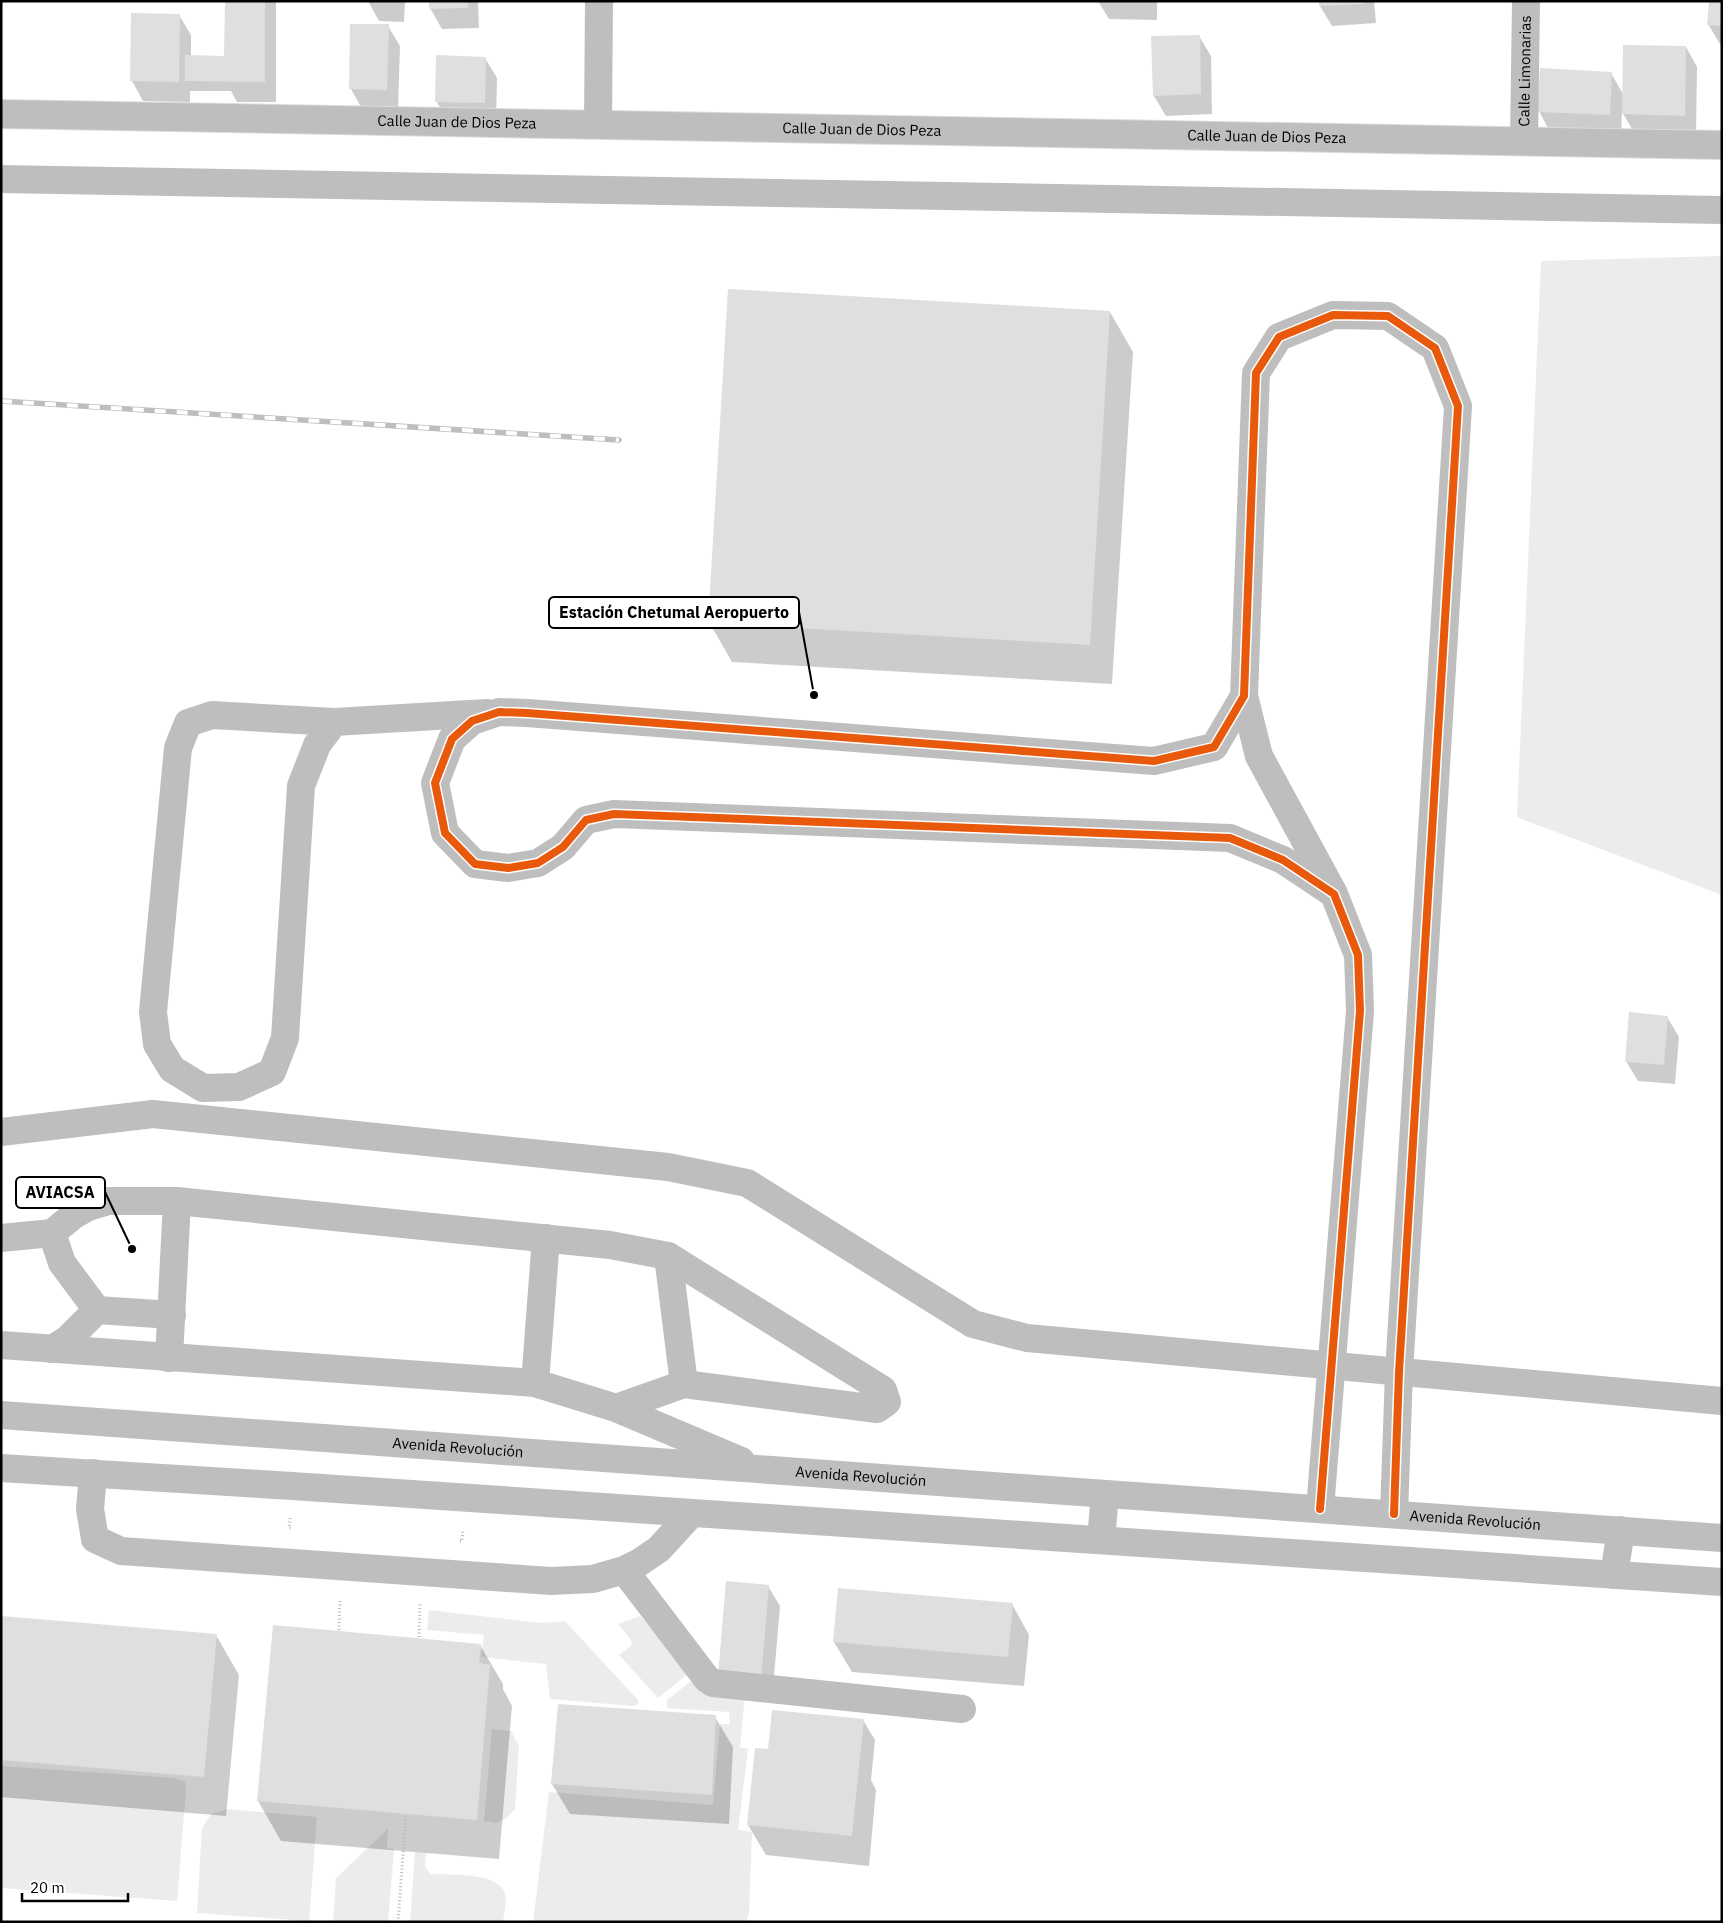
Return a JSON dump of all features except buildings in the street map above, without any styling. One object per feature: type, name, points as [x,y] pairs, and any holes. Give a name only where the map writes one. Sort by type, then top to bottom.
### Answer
[{"type":"street","points":[[598,124],[599,1]]},
{"type":"street","name":"Calle Limonarias","points":[[1524,141],[1526,1]]},
{"type":"street","name":"Calle Juan de Dios Peza","points":[[1,114],[1722,145]]},
{"type":"street","points":[[1,179],[1722,210]]},
{"type":"street","points":[[1320,1509],[1360,1011],[1358,955],[1334,894],[1259,756],[1244,696],[1256,373],[1279,337],[1333,315],[1388,316],[1435,348],[1458,406],[1399,1372],[1394,1514]]},
{"type":"street","points":[[334,722],[316,745],[301,786],[285,1038],[272,1072],[239,1087],[203,1088],[172,1070],[157,1044],[153,1012],[178,748],[188,723],[212,715],[334,722],[499,712],[528,713],[1154,761],[1214,746],[1244,696]]},
{"type":"street","points":[[499,712],[472,721],[452,739],[435,783],[444,833],[475,864],[508,868],[538,863],[563,847],[586,820],[614,814],[1230,838],[1283,860],[1334,894]]},
{"type":"street","points":[[1,1132],[153,1114],[668,1167],[747,1184],[973,1324],[1027,1338],[1722,1401]]},
{"type":"street","points":[[1,1238],[52,1233],[74,1215],[88,1207],[108,1201],[176,1201],[546,1238],[668,1256],[883,1390],[887,1402],[878,1409],[684,1384],[616,1408]]},
{"type":"street","points":[[169,1358],[176,1201]]},
{"type":"street","points":[[52,1233],[62,1263],[97,1310]]},
{"type":"street","points":[[535,1383],[546,1238]]},
{"type":"street","points":[[668,1256],[684,1384]]},
{"type":"street","points":[[52,1349],[68,1339],[97,1310],[172,1315]]},
{"type":"street","points":[[1,1345],[535,1383],[616,1408],[760,1469]]},
{"type":"street","name":"Avenida Revolución","points":[[1,1415],[1722,1538]]},
{"type":"street","points":[[1,1468],[1722,1582]]},
{"type":"street","points":[[93,1473],[90,1509],[95,1539],[122,1551],[550,1581],[593,1579],[624,1570],[660,1549],[692,1513]]},
{"type":"street","points":[[1101,1540],[1105,1494]]},
{"type":"street","points":[[1614,1575],[1621,1530]]},
{"type":"street","points":[[624,1570],[707,1679],[713,1683],[962,1709]]},
{"type":"path","points":[[398,1922],[406,1814]]},
{"type":"shaded area","points":[[1722,256],[1722,895],[1517,817],[1541,261]]},
{"type":"shaded area","points":[[429,1610],[541,1623],[565,1621],[638,1700],[638,1705],[550,1699],[546,1664],[481,1657],[484,1635],[427,1630]]},
{"type":"shaded area","points":[[640,1616],[690,1672],[658,1698],[619,1655],[632,1645],[631,1640],[618,1624]]},
{"type":"shaded area","points":[[695,1678],[745,1694],[740,1747],[748,1749],[738,1830],[752,1832],[749,1914],[746,1922],[533,1922],[549,1792],[713,1805],[720,1724],[730,1724],[729,1712],[667,1708],[667,1700]]},
{"type":"shaded area","points":[[492,1729],[511,1731],[519,1747],[515,1809],[506,1819],[495,1823],[484,1821]]},
{"type":"shaded area","points":[[1,1766],[176,1778],[185,1782],[186,1790],[177,1901],[1,1888]]},
{"type":"shaded area","points":[[227,1809],[317,1817],[309,1921],[197,1913],[202,1828],[211,1814]]},
{"type":"shaded area","points":[[388,1829],[387,1848],[394,1849],[388,1922],[333,1922],[336,1878]]},
{"type":"shaded area","points":[[415,1852],[426,1853],[425,1866],[430,1874],[470,1876],[491,1880],[499,1885],[504,1891],[506,1898],[503,1922],[410,1922]]},
{"type":"railway","points":[[1,401],[619,440]]},
{"type":"cycle path","points":[[1320,1509],[1360,1011],[1358,955],[1334,894],[1283,860],[1230,838],[614,814],[586,820],[563,847],[538,863],[508,868],[475,864],[445,833],[435,783],[452,739],[472,721],[499,712],[1154,761],[1214,747],[1244,696],[1256,373],[1279,337],[1333,315],[1388,316],[1435,348],[1458,406],[1399,1372],[1394,1514]]},
{"type":"place","name":"Estación Chetumal Aeropuerto","points":[[814,695]]},
{"type":"place","name":"AVIACSA","points":[[132,1249]]}]
